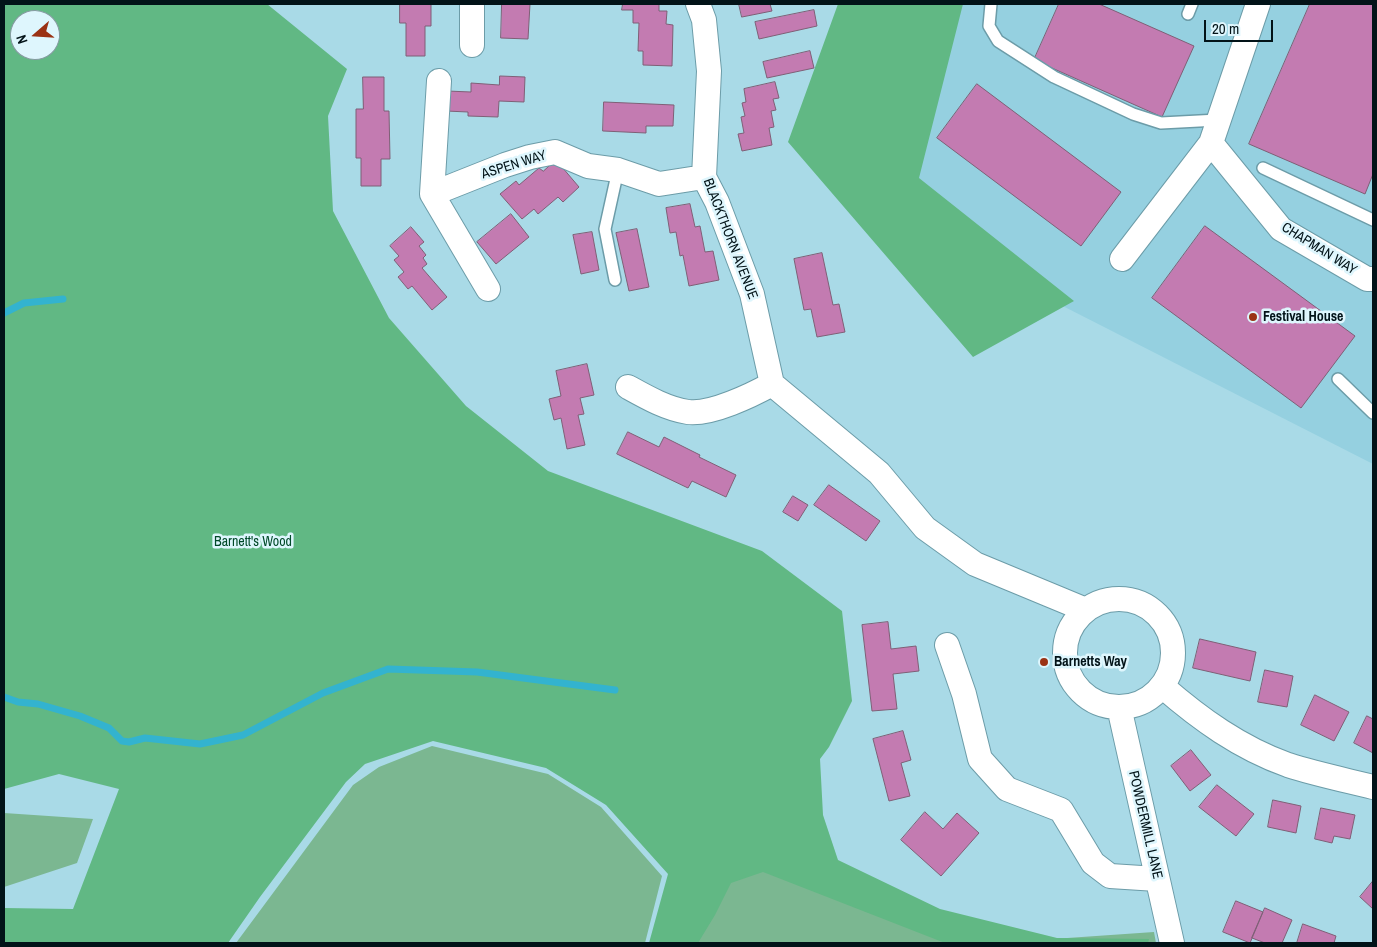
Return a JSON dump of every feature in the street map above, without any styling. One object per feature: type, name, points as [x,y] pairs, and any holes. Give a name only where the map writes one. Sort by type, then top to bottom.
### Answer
[{"type":"street","points":[[472,4],[472,45]]},
{"type":"street","name":"BLACKTHORN AVENUE","points":[[698,4],[704,20],[709,71],[704,177],[717,202],[752,294],[772,384]]},
{"type":"street","points":[[1122,259],[1211,143],[1258,4]]},
{"type":"street","points":[[439,81],[432,194],[488,289]]},
{"type":"street","name":"CHAPMAN WAY","points":[[1211,143],[1281,229],[1367,279],[1373,279]]},
{"type":"street","name":"ASPEN WAY","points":[[432,194],[505,165],[555,152],[588,166],[618,170],[659,184],[704,177]]},
{"type":"street","points":[[628,387],[660,404],[689,412],[706,410],[743,400],[772,384],[879,473],[925,528],[975,564],[1086,610]]},
{"type":"street","points":[[1118,598],[1136,602],[1152,610],[1164,622],[1171,638],[1173,656],[1169,673],[1162,686],[1149,698],[1134,705],[1119,707],[1102,705],[1087,697],[1075,685],[1067,670],[1064,654],[1067,637],[1074,622],[1086,610],[1101,601],[1118,598]]},
{"type":"street","points":[[947,645],[964,694],[980,759],[1007,789],[1060,810],[1093,863],[1110,876],[1157,879]]},
{"type":"street","points":[[1162,686],[1192,712],[1224,734],[1255,750],[1288,765],[1373,787]]},
{"type":"street","name":"POWDERMILL LANE","points":[[1119,707],[1172,943]]},
{"type":"lane","points":[[991,4],[989,26],[998,41],[1054,77],[1133,114],[1161,123],[1218,120]]},
{"type":"lane","points":[[1264,168],[1373,220]]},
{"type":"lane","points":[[616,280],[605,229],[618,170]]},
{"type":"lane","points":[[1338,379],[1373,413]]},
{"type":"shaded area","points":[[909,4],[1373,4],[1373,464],[839,192]]},
{"type":"green space","name":"Barnett's Wood","points":[[4,4],[267,4],[347,69],[328,116],[333,211],[389,318],[466,406],[548,471],[762,551],[842,611],[852,701],[829,747],[820,759],[823,815],[838,860],[940,909],[1057,938],[1149,939],[1148,943],[945,943],[763,872],[731,883],[698,943],[649,943],[668,874],[606,805],[546,768],[433,741],[365,764],[346,782],[228,943],[4,943],[4,908],[73,909],[119,789],[59,774],[4,789]]},
{"type":"green space","points":[[838,4],[963,4],[919,178],[1074,301],[973,357],[788,142]]},
{"type":"green space","points":[[432,746],[548,774],[601,807],[662,876],[645,943],[236,943],[353,785],[379,767]]},
{"type":"green space","points":[[4,813],[93,819],[77,863],[4,887]]},
{"type":"green space","points":[[741,832],[993,943],[690,943]]},
{"type":"green space","points":[[1154,932],[1156,943],[995,943]]},
{"type":"building","points":[[400,4],[431,4],[431,26],[425,26],[425,56],[406,56],[406,23],[400,23]]},
{"type":"building","points":[[502,4],[530,4],[528,39],[501,38]]},
{"type":"building","points":[[623,4],[659,4],[659,11],[667,11],[666,24],[673,25],[672,66],[643,65],[643,51],[638,51],[639,23],[633,23],[633,10],[622,10]]},
{"type":"building","points":[[739,4],[770,4],[772,11],[742,17]]},
{"type":"building","points":[[1059,4],[1099,4],[1194,46],[1162,117],[1034,60]]},
{"type":"building","points":[[1310,4],[1373,4],[1373,174],[1365,194],[1249,144]]},
{"type":"building","points":[[814,10],[817,26],[759,39],[755,22]]},
{"type":"building","points":[[810,51],[814,68],[767,78],[763,62]]},
{"type":"building","points":[[500,76],[525,77],[524,102],[499,101],[498,117],[468,116],[468,112],[446,111],[447,91],[471,92],[471,83],[499,85]]},
{"type":"building","points":[[363,77],[384,77],[384,111],[389,111],[390,159],[381,159],[381,186],[361,186],[361,158],[356,158],[356,109],[363,109]]},
{"type":"building","points":[[775,82],[779,98],[773,99],[776,110],[771,111],[774,127],[769,128],[772,145],[742,151],[738,134],[744,133],[741,117],[745,116],[742,103],[746,102],[744,89]]},
{"type":"building","points":[[977,84],[1121,192],[1081,246],[937,138]]},
{"type":"building","points":[[604,102],[674,105],[673,126],[646,126],[646,133],[603,131]]},
{"type":"building","points":[[556,160],[579,187],[563,202],[558,197],[538,214],[534,209],[522,219],[500,194],[516,181],[519,185],[539,168],[543,171]]},
{"type":"building","points":[[690,204],[695,227],[700,226],[705,252],[713,251],[719,280],[689,286],[683,255],[680,256],[676,232],[670,233],[666,208]]},
{"type":"building","points":[[511,214],[529,237],[496,264],[477,242]]},
{"type":"building","name":"Festival House","points":[[1205,226],[1355,336],[1301,408],[1152,298]]},
{"type":"building","points":[[411,227],[424,242],[419,246],[426,255],[423,258],[427,264],[422,268],[447,297],[432,310],[412,286],[408,289],[398,277],[404,272],[394,260],[399,256],[390,246]]},
{"type":"building","points":[[637,229],[649,287],[629,291],[616,233]]},
{"type":"building","points":[[592,232],[599,270],[581,274],[573,235]]},
{"type":"building","points":[[822,253],[833,305],[839,304],[845,332],[817,337],[811,309],[804,310],[794,259]]},
{"type":"building","points":[[587,364],[594,395],[580,398],[584,414],[578,415],[585,445],[567,449],[561,418],[554,420],[549,399],[561,396],[556,371]]},
{"type":"building","points":[[628,432],[659,447],[664,437],[736,475],[726,497],[692,481],[688,488],[617,454]]},
{"type":"building","points":[[829,485],[880,521],[866,541],[814,505]]},
{"type":"building","points":[[793,496],[808,505],[798,521],[783,512]]},
{"type":"building","points":[[888,622],[891,649],[916,646],[919,671],[893,674],[897,709],[872,711],[862,625]]},
{"type":"building","points":[[1200,639],[1256,652],[1250,681],[1193,668]]},
{"type":"building","points":[[1265,670],[1293,676],[1287,707],[1258,702]]},
{"type":"building","points":[[1315,695],[1349,712],[1334,741],[1301,725]]},
{"type":"building","points":[[1367,716],[1373,719],[1373,753],[1354,743]]},
{"type":"building","points":[[903,731],[911,760],[901,763],[910,796],[889,801],[873,739]]},
{"type":"building","points":[[1191,750],[1211,775],[1190,791],[1171,766]]},
{"type":"building","points":[[1217,785],[1254,814],[1236,836],[1199,807]]},
{"type":"building","points":[[1273,800],[1301,806],[1296,833],[1268,827]]},
{"type":"building","points":[[1321,808],[1355,815],[1350,839],[1334,836],[1332,843],[1315,839]]},
{"type":"building","points":[[925,812],[943,829],[957,813],[979,833],[941,876],[901,840]]},
{"type":"building","points":[[1373,881],[1373,909],[1360,897]]},
{"type":"building","points":[[1236,901],[1263,912],[1250,943],[1223,932]]},
{"type":"building","points":[[1265,908],[1292,920],[1282,943],[1265,943],[1252,938]]},
{"type":"building","points":[[1303,924],[1336,936],[1334,943],[1297,943]]},
{"type":"waterway","points":[[4,313],[24,303],[63,299]]},
{"type":"waterway","points":[[4,697],[80,716],[109,728],[122,741],[129,742],[145,738],[200,744],[243,735],[323,693],[388,669],[477,672],[615,690]]},
{"type":"place","name":"Festival House","points":[[1253,317]]},
{"type":"place","name":"Barnetts Way","points":[[1044,662]]}]
